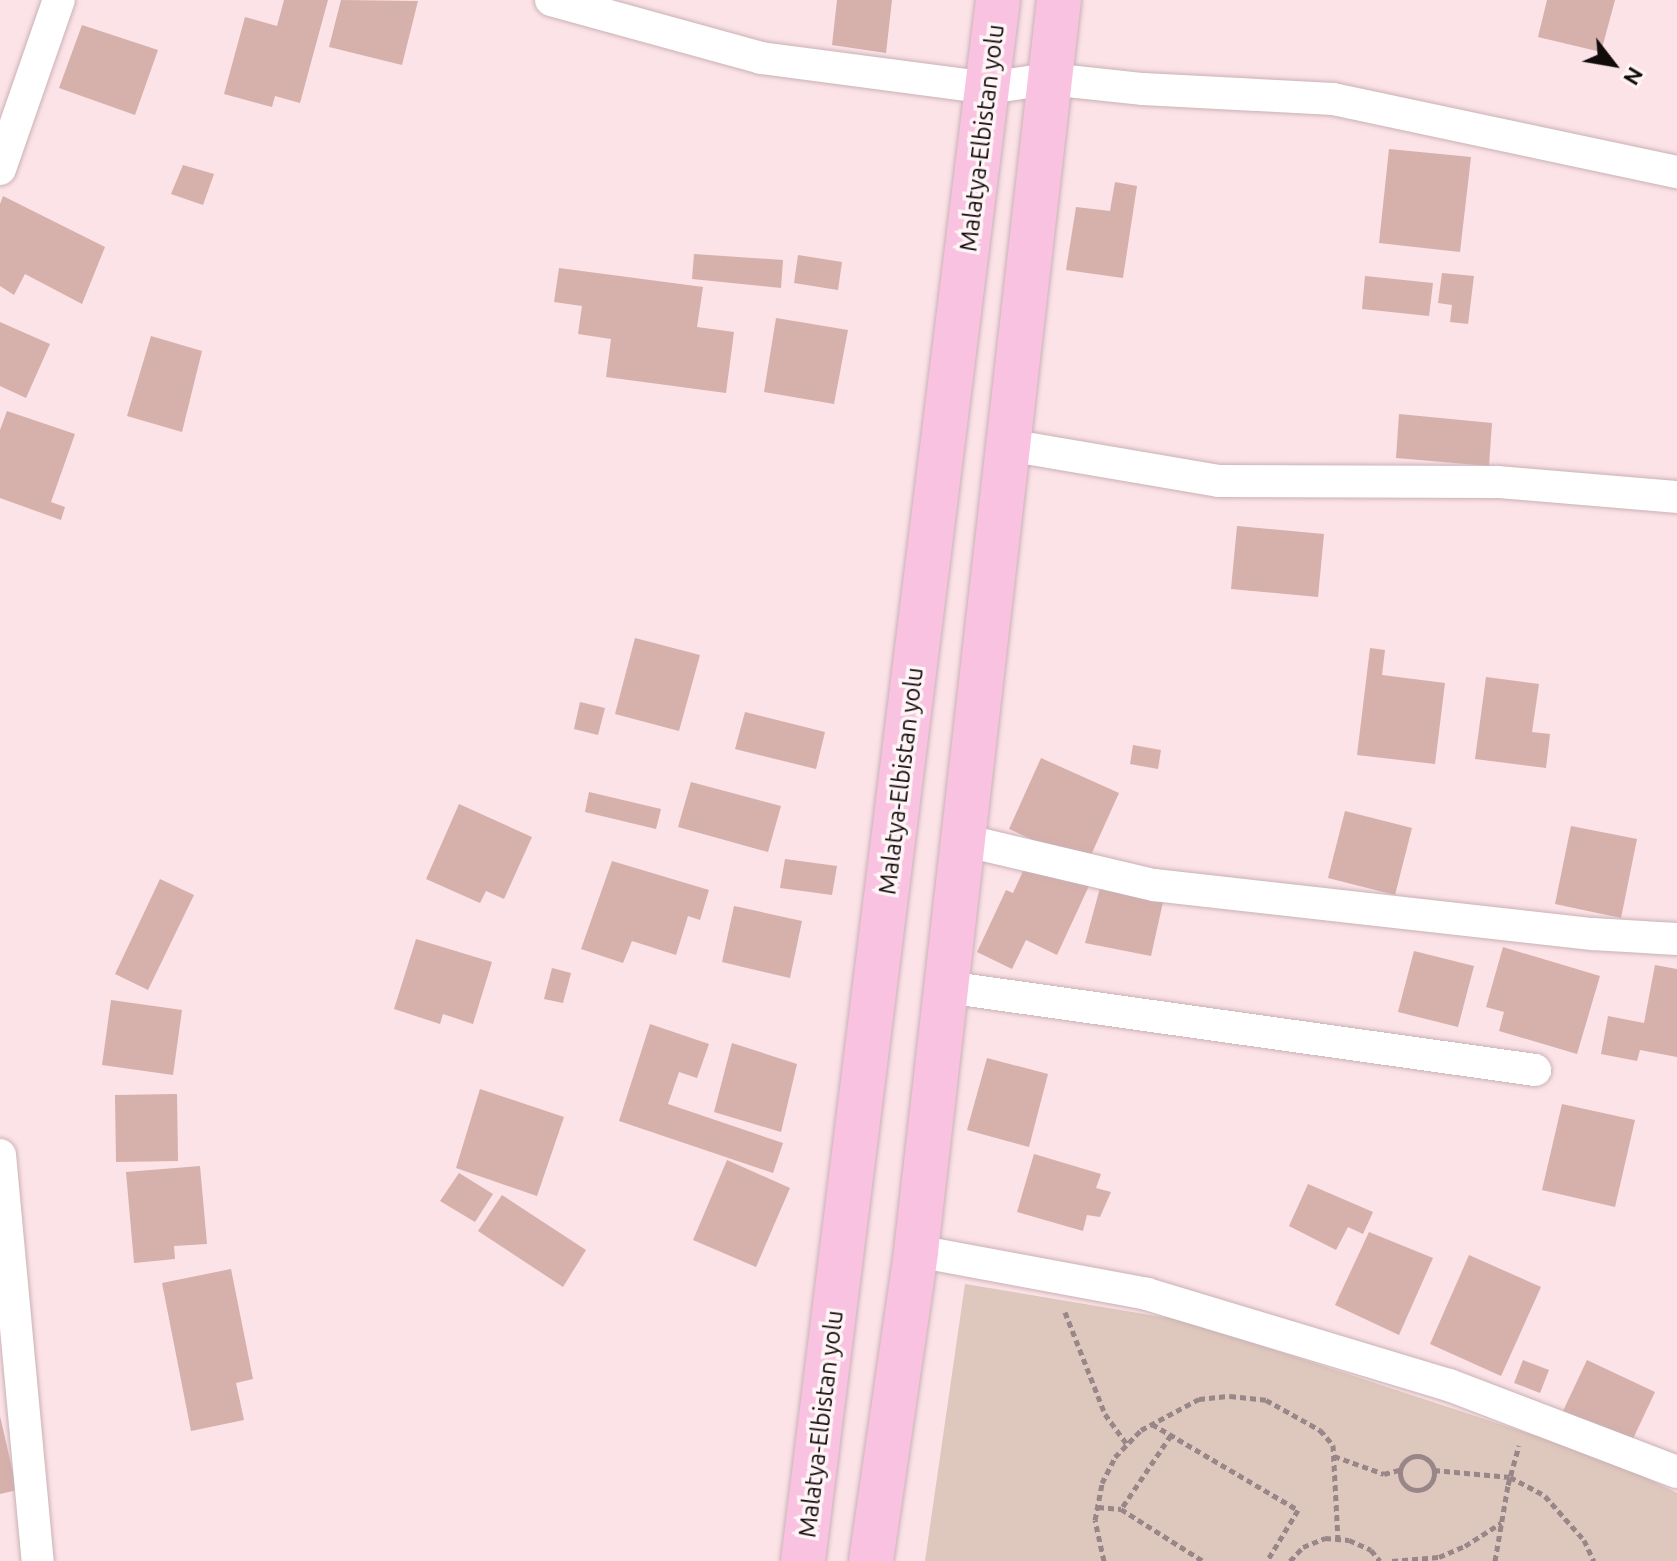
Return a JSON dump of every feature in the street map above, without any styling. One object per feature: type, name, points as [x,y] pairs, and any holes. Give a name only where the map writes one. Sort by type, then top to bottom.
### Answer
[{"type":"main road","name":"Malatya-Elbistan yolu","points":[[803,1561],[998,0]]},
{"type":"main road","points":[[871,1561],[916,1251],[1059,0]]},
{"type":"street","points":[[0,169],[59,0]]},
{"type":"street","points":[[551,0],[761,58],[988,88],[1049,79],[1143,89],[1333,99],[1677,172]]},
{"type":"street","points":[[1008,445],[1219,481],[1498,482],[1677,497]]},
{"type":"street","points":[[963,840],[1154,885],[1592,934],[1677,939]]},
{"type":"street","points":[[946,987],[1535,1070]]},
{"type":"street","points":[[0,1155],[38,1561]]},
{"type":"street","points":[[916,1251],[1162,1298],[1449,1385],[1677,1472]]},
{"type":"path","points":[[1051,1276],[1105,1414],[1127,1444]]},
{"type":"path","points":[[1104,1561],[1095,1520],[1102,1483],[1115,1457],[1152,1424],[1199,1399],[1230,1396],[1266,1400],[1320,1430],[1333,1445],[1338,1539]]},
{"type":"path","points":[[1495,1561],[1510,1477],[1528,1415]]},
{"type":"path","points":[[1152,1424],[1298,1510],[1267,1561]]},
{"type":"path","points":[[1121,1509],[1171,1435]]},
{"type":"path","points":[[1334,1456],[1384,1474],[1399,1470]]},
{"type":"path","points":[[1416,1456],[1428,1460],[1434,1470],[1432,1482],[1423,1490],[1410,1490],[1401,1482],[1399,1470],[1405,1460],[1416,1456]]},
{"type":"path","points":[[1434,1470],[1510,1477],[1545,1496],[1584,1540],[1594,1561]]},
{"type":"path","points":[[1097,1507],[1121,1509],[1203,1561]]},
{"type":"path","points":[[1392,1561],[1439,1557],[1465,1546],[1501,1523]]},
{"type":"path","points":[[1290,1561],[1303,1547],[1325,1538],[1349,1540],[1371,1550],[1380,1561]]},
{"type":"shaded area","points":[[965,1284],[1186,1321],[1612,1461],[1677,1493],[1677,1561],[925,1561]]},
{"type":"building","points":[[284,0],[328,0],[300,103],[275,96],[272,107],[224,94],[245,17],[277,26]]},
{"type":"building","points":[[341,0],[418,1],[402,65],[329,47]]},
{"type":"building","points":[[837,0],[892,0],[886,53],[832,45]]},
{"type":"building","points":[[1547,0],[1615,0],[1601,52],[1538,37]]},
{"type":"building","points":[[82,25],[158,50],[135,115],[59,88]]},
{"type":"building","points":[[1389,149],[1471,157],[1460,252],[1379,243]]},
{"type":"building","points":[[183,165],[214,174],[203,205],[171,194]]},
{"type":"building","points":[[1115,182],[1137,186],[1123,278],[1066,270],[1076,207],[1110,211]]},
{"type":"building","points":[[3,196],[105,247],[82,304],[25,274],[14,295],[0,286],[0,204]]},
{"type":"building","points":[[694,254],[783,260],[781,288],[692,279]]},
{"type":"building","points":[[798,255],[842,262],[838,290],[794,283]]},
{"type":"building","points":[[559,268],[703,287],[697,327],[734,332],[726,393],[606,377],[611,339],[578,334],[582,306],[554,302]]},
{"type":"building","points":[[1442,273],[1474,276],[1468,324],[1450,322],[1452,305],[1438,303]]},
{"type":"building","points":[[1365,276],[1433,283],[1429,316],[1362,309]]},
{"type":"building","points":[[776,318],[848,330],[834,404],[764,392]]},
{"type":"building","points":[[0,322],[50,344],[26,398],[0,386]]},
{"type":"building","points":[[151,336],[202,351],[182,432],[127,416]]},
{"type":"building","points":[[7,411],[75,434],[51,502],[65,507],[61,520],[0,498],[0,430]]},
{"type":"building","points":[[1399,414],[1492,423],[1489,466],[1396,458]]},
{"type":"building","points":[[1237,526],[1324,534],[1318,597],[1231,589]]},
{"type":"building","points":[[635,638],[700,655],[679,731],[615,714]]},
{"type":"building","points":[[1370,648],[1385,650],[1382,675],[1445,683],[1435,764],[1357,755]]},
{"type":"building","points":[[1486,677],[1539,684],[1532,732],[1550,734],[1546,768],[1475,759]]},
{"type":"building","points":[[580,702],[605,708],[598,735],[574,729]]},
{"type":"building","points":[[745,712],[825,732],[816,769],[735,749]]},
{"type":"building","points":[[1133,745],[1161,750],[1158,769],[1130,764]]},
{"type":"building","points":[[1041,758],[1119,793],[1087,864],[1009,829]]},
{"type":"building","points":[[691,782],[781,806],[768,852],[678,827]]},
{"type":"building","points":[[589,792],[661,809],[656,829],[585,812]]},
{"type":"building","points":[[459,804],[532,837],[504,899],[486,891],[480,903],[426,879]]},
{"type":"building","points":[[1345,811],[1412,828],[1395,895],[1328,878]]},
{"type":"building","points":[[1571,826],[1637,839],[1621,918],[1555,904]]},
{"type":"building","points":[[1034,847],[1094,875],[1057,955],[1026,940],[1012,969],[977,952],[1006,890],[1013,893]]},
{"type":"building","points":[[785,859],[837,866],[832,895],[780,888]]},
{"type":"building","points":[[612,861],[709,890],[700,920],[688,916],[676,955],[632,941],[623,963],[581,949]]},
{"type":"building","points":[[160,879],[194,895],[148,990],[115,974]]},
{"type":"building","points":[[1100,888],[1163,902],[1151,956],[1085,943]]},
{"type":"building","points":[[734,906],[802,921],[790,978],[722,962]]},
{"type":"building","points":[[416,939],[492,962],[473,1024],[443,1014],[440,1024],[394,1009]]},
{"type":"building","points":[[1503,947],[1600,976],[1577,1054],[1499,1031],[1504,1012],[1486,1007]]},
{"type":"building","points":[[1414,951],[1474,966],[1458,1027],[1398,1012]]},
{"type":"building","points":[[1655,965],[1677,969],[1677,1057],[1640,1050],[1637,1061],[1601,1054],[1608,1016],[1644,1023]]},
{"type":"building","points":[[552,968],[571,973],[563,1003],[544,999]]},
{"type":"building","points":[[111,1000],[182,1010],[173,1075],[102,1065]]},
{"type":"building","points":[[650,1024],[709,1044],[697,1078],[679,1072],[668,1104],[783,1143],[773,1173],[619,1121]]},
{"type":"building","points":[[732,1043],[797,1064],[781,1132],[714,1112]]},
{"type":"building","points":[[987,1058],[1048,1074],[1029,1147],[967,1130]]},
{"type":"building","points":[[480,1089],[564,1117],[537,1196],[456,1168]]},
{"type":"building","points":[[177,1094],[178,1161],[116,1162],[115,1095]]},
{"type":"building","points":[[1562,1104],[1635,1120],[1615,1207],[1542,1190]]},
{"type":"building","points":[[1034,1154],[1101,1174],[1096,1188],[1111,1192],[1100,1217],[1087,1215],[1083,1231],[1017,1212]]},
{"type":"building","points":[[727,1160],[790,1188],[756,1267],[693,1240]]},
{"type":"building","points":[[200,1166],[207,1244],[174,1246],[175,1259],[134,1263],[126,1172]]},
{"type":"building","points":[[459,1173],[493,1194],[475,1222],[440,1201]]},
{"type":"building","points":[[1308,1184],[1373,1212],[1363,1234],[1348,1227],[1336,1250],[1289,1226]]},
{"type":"building","points":[[502,1195],[586,1250],[563,1287],[478,1231]]},
{"type":"building","points":[[1369,1232],[1433,1258],[1399,1335],[1335,1305]]},
{"type":"building","points":[[1469,1255],[1541,1287],[1501,1376],[1430,1344]]},
{"type":"building","points":[[231,1269],[253,1379],[236,1383],[244,1420],[191,1431],[162,1283]]},
{"type":"building","points":[[1523,1360],[1549,1370],[1540,1393],[1514,1383]]},
{"type":"building","points":[[1587,1360],[1655,1392],[1631,1443],[1563,1411]]},
{"type":"building","points":[[0,1416],[17,1490],[0,1494]]}]
